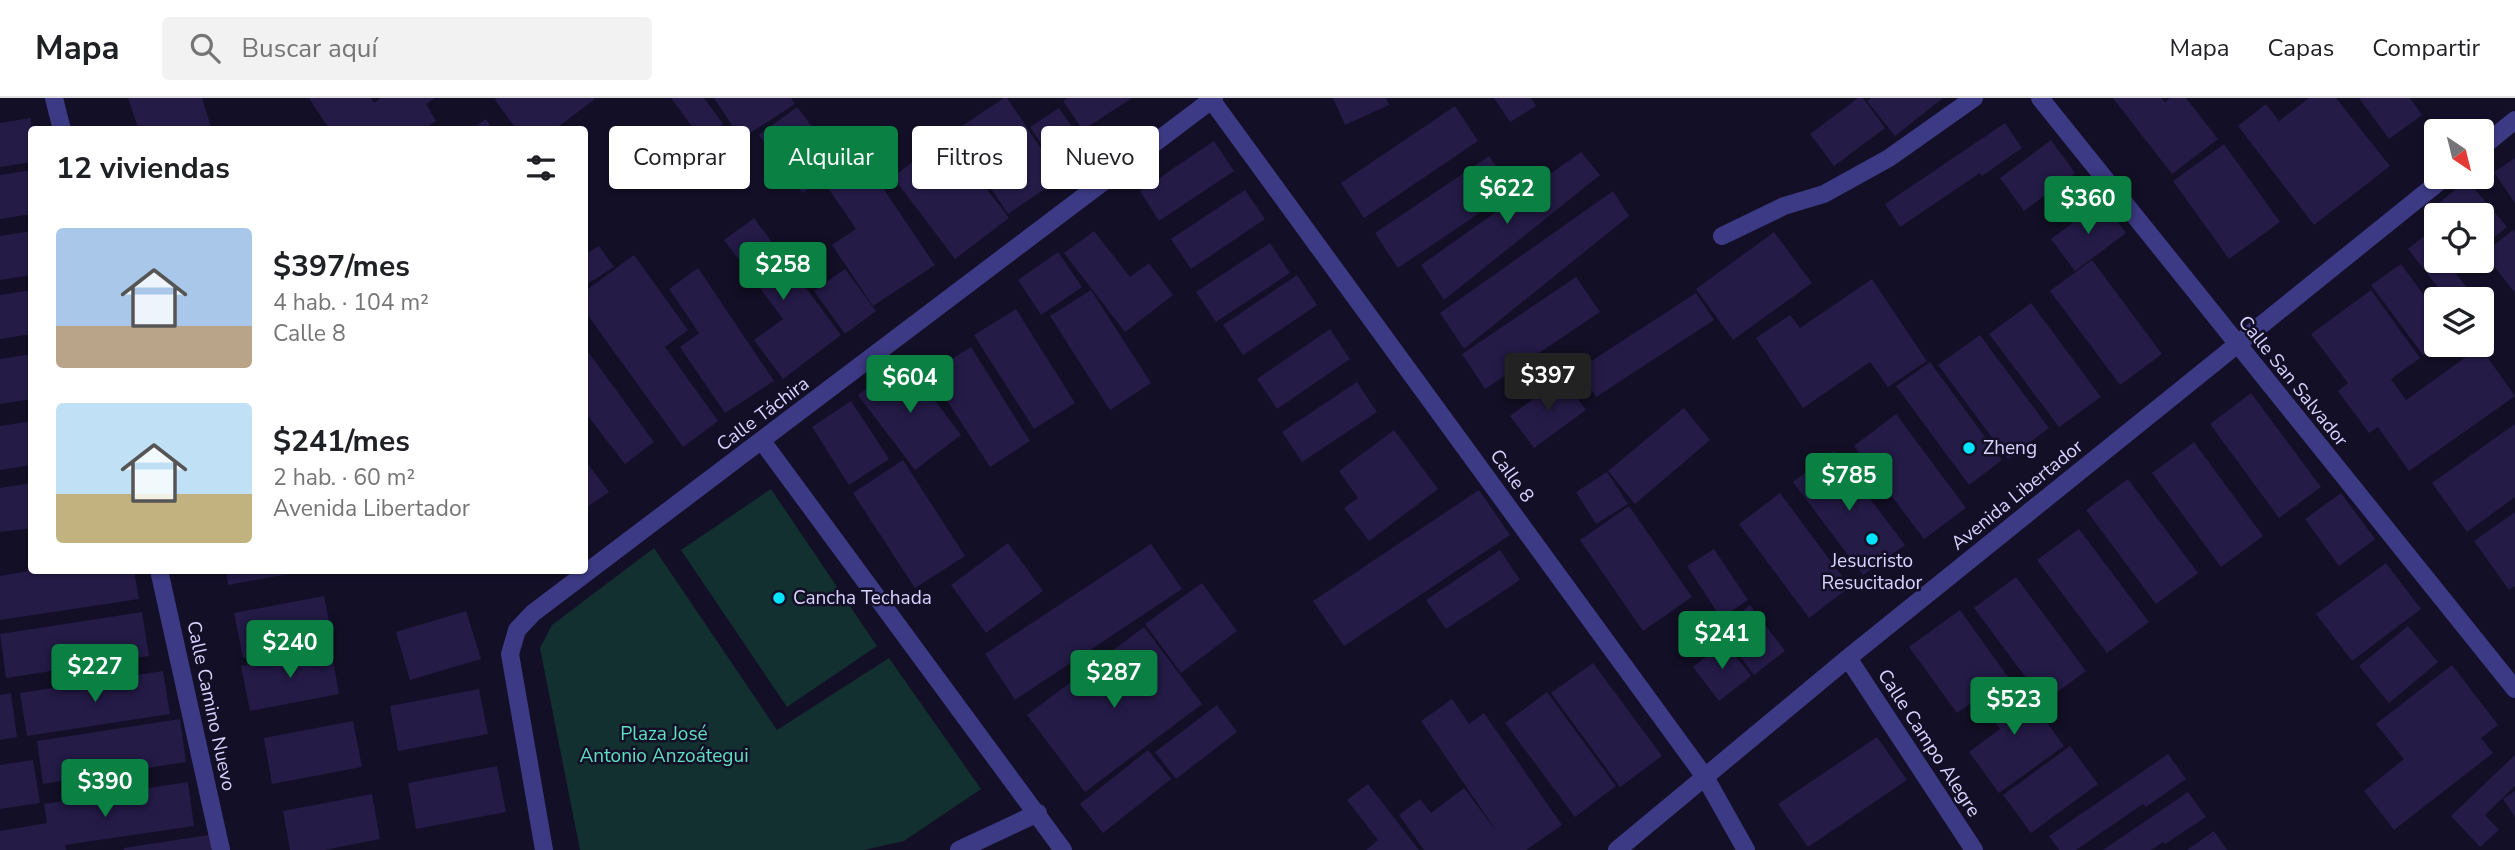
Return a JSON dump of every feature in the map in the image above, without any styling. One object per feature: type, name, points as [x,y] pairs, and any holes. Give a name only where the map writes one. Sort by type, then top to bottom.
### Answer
[{"type":"street","points":[[1722,236],[1784,206],[1824,194],[1889,158],[1975,98]]},
{"type":"street","name":"Calle San Salvador","points":[[2040,98],[2515,689]]},
{"type":"street","name":"Calle Táchira","points":[[588,572],[1212,99]]},
{"type":"street","name":"Calle 8","points":[[1212,99],[1705,777],[1746,850]]},
{"type":"street","points":[[59,101],[62,126]]},
{"type":"street","points":[[2494,137],[2515,120]]},
{"type":"street","name":"Avenida Libertador","points":[[1617,850],[1848,658],[2430,189]]},
{"type":"street","points":[[762,441],[1063,850]]},
{"type":"street","name":"Calle Camino Nuevo","points":[[160,574],[221,850]]},
{"type":"street","name":"Calle Táchira","points":[[544,850],[510,654],[517,630],[533,613],[585,574]]},
{"type":"street","name":"Calle Campo Alegre","points":[[1848,658],[1975,850]]},
{"type":"street","points":[[959,850],[1038,813]]},
{"type":"green space","name":"Cancha Techada","points":[[771,489],[877,646],[787,707],[681,550]]},
{"type":"green space","name":"Plaza José Antonio Anzoátegui","points":[[654,548],[777,730],[889,658],[981,789],[904,841],[864,850],[580,850],[540,648],[552,625]]},
{"type":"building","points":[[128,98],[202,98],[211,126],[138,126]]},
{"type":"building","points":[[309,98],[371,98],[374,103],[381,98],[435,98],[426,104],[436,121],[429,126],[327,126]]},
{"type":"building","points":[[671,98],[704,98],[723,124],[692,126]]},
{"type":"building","points":[[714,98],[791,98],[795,104],[750,133],[750,126],[732,126]]},
{"type":"building","points":[[1007,98],[1026,126],[962,126]]},
{"type":"building","points":[[1067,98],[1132,98],[1089,126],[1080,126],[1063,101]]},
{"type":"building","points":[[1333,98],[1386,98],[1389,105],[1345,125]]},
{"type":"building","points":[[1494,98],[1531,98],[1536,106],[1510,122]]},
{"type":"building","points":[[1858,98],[1863,98],[1885,128],[1834,166],[1810,134]]},
{"type":"building","points":[[1871,98],[1943,98],[1895,136],[1867,101]]},
{"type":"building","points":[[2113,98],[2161,98],[2165,102],[2170,98],[2186,98],[2218,139],[2172,174]]},
{"type":"building","points":[[2309,98],[2336,98],[2390,166],[2314,225],[2238,126],[2266,104],[2279,121]]},
{"type":"building","points":[[2359,98],[2410,98],[2422,115],[2389,139]]},
{"type":"building","points":[[595,99],[559,126],[514,126],[495,100]]},
{"type":"building","points":[[1455,106],[1478,141],[1364,218],[1341,183]]},
{"type":"building","points":[[797,107],[812,126],[771,126]]},
{"type":"building","points":[[1059,108],[1071,126],[1041,126],[1041,144],[1030,127]]},
{"type":"building","points":[[31,118],[31,126],[28,126],[28,163],[0,167],[0,123]]},
{"type":"building","points":[[486,119],[490,126],[476,126]]},
{"type":"building","points":[[2005,123],[2022,148],[1900,227],[1885,204]]},
{"type":"building","points":[[1027,128],[1041,148],[1041,189],[1045,189],[1008,214],[991,189],[1027,189]]},
{"type":"building","points":[[2051,140],[2075,173],[2024,211],[2000,178]]},
{"type":"building","points":[[1214,141],[1234,171],[1159,221],[1140,191],[1159,189],[1159,178]]},
{"type":"building","points":[[2224,144],[2280,222],[2229,259],[2173,181]]},
{"type":"building","points":[[1581,152],[1600,175],[1444,300],[1421,265]]},
{"type":"building","points":[[1489,156],[1512,191],[1398,268],[1375,233]]},
{"type":"building","points":[[2515,158],[2515,203],[2494,172]]},
{"type":"building","points":[[912,162],[912,189],[987,189],[1009,218],[955,259],[898,184],[898,173]]},
{"type":"building","points":[[28,171],[28,215],[0,219],[0,175]]},
{"type":"building","points":[[829,189],[884,189],[935,265],[873,306],[832,245],[856,229]]},
{"type":"building","points":[[2456,189],[2475,189],[2487,203],[2439,203]]},
{"type":"building","points":[[1245,190],[1265,219],[1191,269],[1171,239]]},
{"type":"building","points":[[1613,191],[1629,216],[1464,349],[1440,313]]},
{"type":"building","points":[[2102,201],[2126,233],[2075,271],[2051,239]]},
{"type":"building","points":[[2494,212],[2507,227],[2494,237]]},
{"type":"building","points":[[754,218],[841,335],[783,379],[754,340],[783,319],[724,240]]},
{"type":"building","points":[[2513,230],[2515,293],[2494,266],[2494,245]]},
{"type":"building","points":[[1094,231],[1130,277],[1149,263],[1173,295],[1125,332],[1064,253]]},
{"type":"building","points":[[28,232],[28,276],[0,280],[0,236]]},
{"type":"building","points":[[1774,232],[1812,283],[1733,340],[1696,289]]},
{"type":"building","points":[[2424,236],[2424,270],[2408,249]]},
{"type":"building","points":[[1270,243],[1290,273],[1216,322],[1196,292]]},
{"type":"building","points":[[599,246],[614,267],[588,283],[588,253]]},
{"type":"building","points":[[1058,252],[1082,287],[1041,315],[1018,280]]},
{"type":"building","points":[[634,255],[688,330],[665,347],[718,421],[683,447],[588,316],[588,289]]},
{"type":"building","points":[[2092,260],[2162,354],[2120,385],[2050,291]]},
{"type":"building","points":[[2401,264],[2424,296],[2423,355],[2371,285]]},
{"type":"building","points":[[698,268],[774,381],[725,413],[680,347],[699,333],[669,289]]},
{"type":"building","points":[[845,269],[876,311],[845,334],[814,291]]},
{"type":"building","points":[[2427,273],[2457,273],[2466,287],[2438,287]]},
{"type":"building","points":[[1297,275],[1317,305],[1243,355],[1223,325]]},
{"type":"building","points":[[1576,277],[1600,312],[1485,389],[1462,354]]},
{"type":"building","points":[[1872,279],[1927,361],[1888,387],[1870,362],[1803,408],[1756,338],[1790,315],[1800,328]]},
{"type":"building","points":[[1091,290],[1151,383],[1110,410],[1050,316]]},
{"type":"building","points":[[2371,290],[2420,358],[2391,379],[2406,400],[2466,357],[2487,357],[2515,396],[2409,471],[2378,427],[2369,433],[2338,391],[2348,383],[2311,334]]},
{"type":"building","points":[[28,291],[28,335],[0,339],[0,295]]},
{"type":"building","points":[[1696,293],[1714,320],[1596,397],[1579,369]]},
{"type":"building","points":[[2031,303],[2101,397],[2059,427],[1989,334]]},
{"type":"building","points":[[1016,309],[1075,403],[1034,429],[974,335]]},
{"type":"building","points":[[1330,329],[1350,359],[1277,409],[1257,379]]},
{"type":"building","points":[[1980,335],[2049,428],[2008,459],[1938,365]]},
{"type":"building","points":[[971,347],[1030,441],[990,467],[929,373]]},
{"type":"building","points":[[588,354],[654,442],[625,464],[588,416]]},
{"type":"building","points":[[28,355],[28,400],[0,404],[0,359]]},
{"type":"building","points":[[904,360],[961,435],[915,470],[858,395]]},
{"type":"building","points":[[1930,362],[2002,460],[1969,485],[1896,386]]},
{"type":"building","points":[[1562,378],[1586,410],[1534,448],[1510,416]]},
{"type":"building","points":[[1357,382],[1377,412],[1302,462],[1282,432]]},
{"type":"building","points":[[2251,393],[2321,487],[2279,518],[2210,424]]},
{"type":"building","points":[[851,401],[889,459],[849,485],[812,427]]},
{"type":"building","points":[[1684,408],[1710,440],[1635,504],[1608,471]]},
{"type":"building","points":[[1896,414],[1966,508],[1924,539],[1854,446]]},
{"type":"building","points":[[28,422],[28,466],[0,470],[0,426]]},
{"type":"building","points":[[2515,424],[2515,497],[2467,532],[2432,483]]},
{"type":"building","points":[[1394,430],[1438,489],[1369,541],[1344,508],[1358,498],[1339,471]]},
{"type":"building","points":[[2194,442],[2263,536],[2221,567],[2152,473]]},
{"type":"building","points":[[1834,451],[1905,545],[1863,575],[1793,482]]},
{"type":"building","points":[[903,460],[965,556],[915,588],[853,493]]},
{"type":"building","points":[[588,464],[609,492],[588,506]]},
{"type":"building","points":[[1607,472],[1628,504],[1596,524],[1576,492]]},
{"type":"building","points":[[2128,479],[2198,573],[2156,604],[2086,510]]},
{"type":"building","points":[[28,484],[28,528],[0,532],[0,488]]},
{"type":"building","points":[[1479,490],[1510,535],[1344,646],[1313,601]]},
{"type":"building","points":[[1780,493],[1850,587],[1809,618],[1739,524]]},
{"type":"building","points":[[2341,493],[2375,539],[2339,566],[2305,519]]},
{"type":"building","points":[[1629,506],[1692,597],[1643,631],[1580,540]]},
{"type":"building","points":[[2515,512],[2515,586],[2509,590],[2474,541]]},
{"type":"building","points":[[2079,529],[2149,622],[2107,653],[2037,560]]},
{"type":"building","points":[[1008,543],[1043,591],[986,633],[951,585]]},
{"type":"building","points":[[1151,544],[1182,589],[1015,700],[985,654]]},
{"type":"building","points":[[1714,549],[1748,600],[1721,618],[1687,566]]},
{"type":"building","points":[[1500,550],[1520,580],[1446,629],[1426,600]]},
{"type":"building","points":[[2386,563],[2421,609],[2352,661],[2316,614]]},
{"type":"building","points":[[28,571],[28,574],[135,574],[139,599],[0,620],[0,576]]},
{"type":"building","points":[[227,574],[288,574],[228,585]]},
{"type":"building","points":[[2016,577],[2086,671],[2044,702],[1974,608]]},
{"type":"building","points":[[1202,583],[1237,631],[1181,673],[1145,624]]},
{"type":"building","points":[[324,596],[333,641],[243,658],[234,613]]},
{"type":"building","points":[[1750,605],[1785,651],[1754,675],[1719,629]]},
{"type":"building","points":[[1960,610],[2008,677],[1957,713],[1909,647]]},
{"type":"building","points":[[466,611],[481,659],[410,680],[396,632]]},
{"type":"building","points":[[142,612],[149,656],[6,678],[0,634]]},
{"type":"building","points":[[2408,626],[2438,662],[2389,703],[2359,666]]},
{"type":"building","points":[[1144,627],[1202,704],[1085,792],[1027,715]]},
{"type":"building","points":[[1725,642],[1751,676],[1719,701],[1693,667]]},
{"type":"building","points":[[331,649],[339,694],[250,711],[241,666]]},
{"type":"building","points":[[1593,663],[1662,756],[1620,787],[1551,693]]},
{"type":"building","points":[[2452,665],[2498,725],[2481,738],[2493,753],[2394,830],[2364,791],[2404,759],[2376,724]]},
{"type":"building","points":[[163,671],[170,714],[27,736],[20,693]]},
{"type":"building","points":[[2014,677],[2064,746],[1999,793],[1969,752],[2000,729],[1980,701]]},
{"type":"building","points":[[479,689],[488,734],[398,751],[390,706]]},
{"type":"building","points":[[1547,692],[1616,786],[1575,817],[1505,723]]},
{"type":"building","points":[[11,693],[17,737],[0,740],[0,695]]},
{"type":"building","points":[[1452,699],[1469,724],[1484,713],[1562,825],[1526,850],[1424,850],[1399,815],[1420,799],[1431,813],[1464,788],[1500,836],[1421,721]]},
{"type":"building","points":[[1217,705],[1237,732],[1176,779],[1155,752]]},
{"type":"building","points":[[180,719],[186,762],[43,784],[37,741]]},
{"type":"building","points":[[353,721],[362,767],[272,784],[264,738]]},
{"type":"building","points":[[1877,737],[1907,780],[1808,847],[1778,804]]},
{"type":"building","points":[[2070,746],[2098,784],[2031,833],[2003,795]]},
{"type":"building","points":[[1148,750],[1171,779],[1103,833],[1080,804]]},
{"type":"building","points":[[2168,754],[2186,779],[2146,807],[2143,804],[2076,850],[2059,850],[2049,836]]},
{"type":"building","points":[[2515,755],[2515,786],[2485,815],[2499,830],[2480,847],[2451,816]]},
{"type":"building","points":[[33,760],[40,803],[0,809],[0,765]]},
{"type":"building","points":[[497,766],[506,812],[416,829],[408,783]]},
{"type":"building","points":[[188,782],[194,826],[65,845],[66,850],[0,850],[0,831],[47,823],[44,804]]},
{"type":"building","points":[[1368,784],[1419,850],[1366,850],[1378,840],[1347,800]]},
{"type":"building","points":[[2515,791],[2515,817],[2503,799]]},
{"type":"building","points":[[2188,792],[2206,817],[2151,850],[2103,850]]},
{"type":"building","points":[[372,794],[380,839],[324,850],[290,850],[283,811]]},
{"type":"building","points":[[2214,831],[2227,850],[2187,850]]},
{"type":"building","points":[[209,835],[212,850],[124,850],[124,848]]},
{"type":"place","name":"Zheng","points":[[1969,448]]},
{"type":"place","name":"Jesucristo Resucitador","points":[[1872,539]]},
{"type":"place","name":"Cancha Techada","points":[[779,598]]}]
